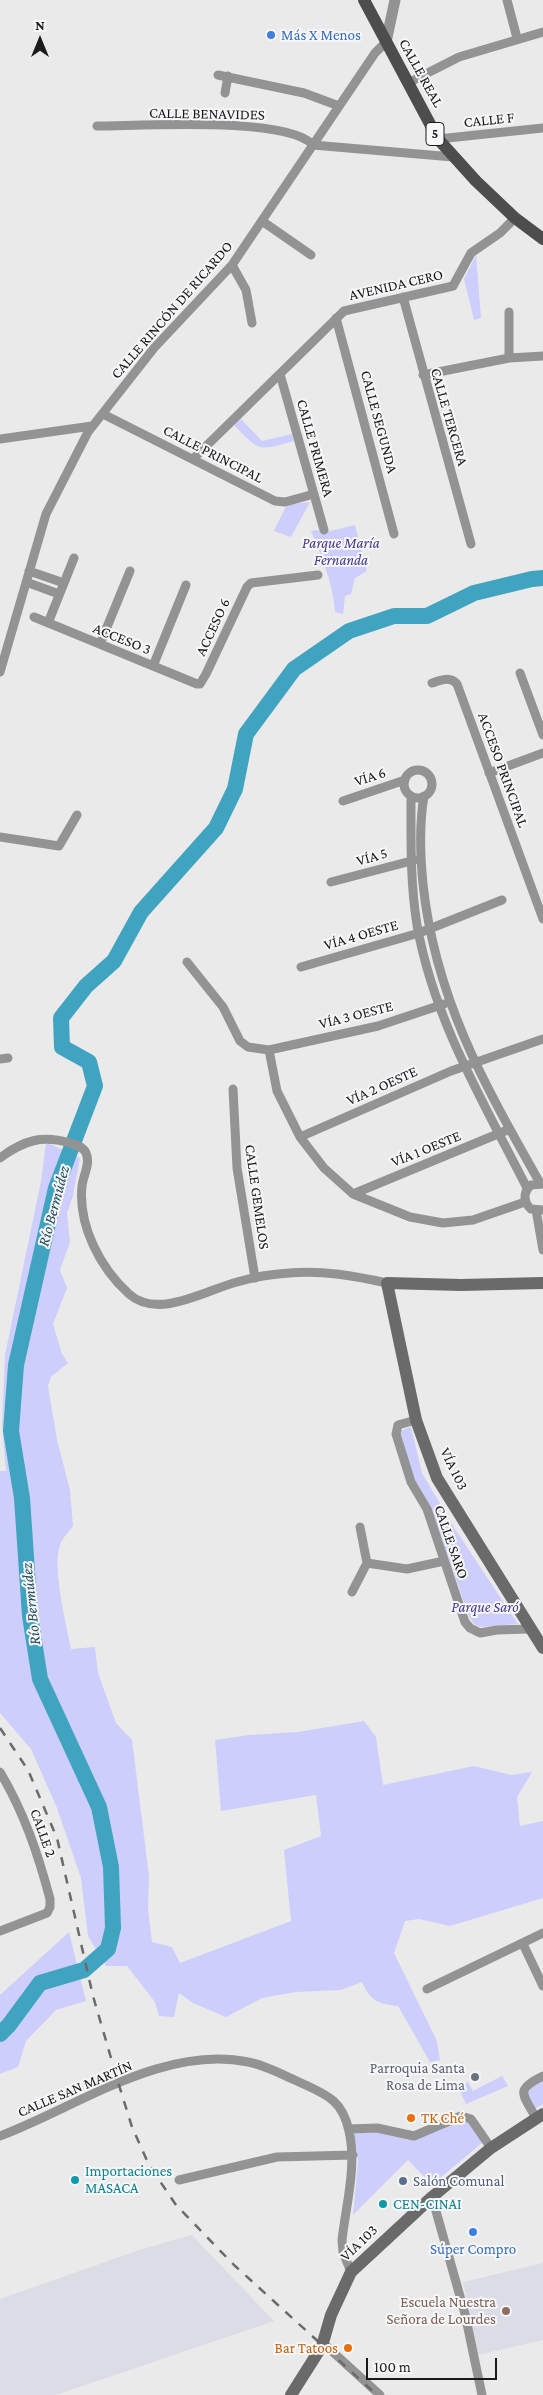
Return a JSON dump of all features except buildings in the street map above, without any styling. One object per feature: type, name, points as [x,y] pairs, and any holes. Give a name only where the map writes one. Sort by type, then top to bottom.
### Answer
[{"type":"main road","name":"CALLE REAL","points":[[364,0],[438,139],[453,157],[515,218],[543,239]]},
{"type":"main road","points":[[387,1283],[461,1285],[543,1283]]},
{"type":"main road","name":"VÍA 103","points":[[387,1283],[416,1420],[437,1478],[529,1629],[543,1648]]},
{"type":"main road","name":"VÍA 103","points":[[291,2395],[323,2343],[331,2315],[351,2272],[432,2197],[491,2148],[540,2116]]},
{"type":"street","points":[[386,42],[395,0]]},
{"type":"street","points":[[507,0],[517,38]]},
{"type":"street","points":[[408,82],[460,57],[517,38],[543,32]]},
{"type":"street","name":"CALLE RINCÓN DE RICARDO","points":[[0,672],[46,514],[92,426],[154,348],[232,265],[375,53],[386,42]]},
{"type":"street","points":[[218,75],[304,93],[339,106]]},
{"type":"street","points":[[225,93],[228,76]]},
{"type":"street","name":"CALLE BENAVIDES","points":[[97,126],[198,126],[271,129],[307,138],[313,145]]},
{"type":"street","name":"CALLE F","points":[[438,139],[543,128]]},
{"type":"street","points":[[313,145],[453,157]]},
{"type":"street","name":"AVENIDA CERO","points":[[193,460],[344,311],[453,286],[471,253],[500,233],[515,218]]},
{"type":"street","points":[[262,221],[311,255]]},
{"type":"street","points":[[232,265],[246,290],[252,323]]},
{"type":"street","name":"CALLE TERCERA","points":[[403,297],[471,544]]},
{"type":"street","points":[[510,312],[510,358]]},
{"type":"street","name":"CALLE SEGUNDA","points":[[336,318],[394,534]]},
{"type":"street","points":[[423,375],[510,358],[539,355]]},
{"type":"street","name":"CALLE PRIMERA","points":[[280,374],[324,530]]},
{"type":"street","name":"CALLE PRINCIPAL","points":[[103,414],[275,501],[285,502],[314,494]]},
{"type":"street","points":[[0,440],[92,426]]},
{"type":"street","points":[[48,623],[74,558]]},
{"type":"street","points":[[29,571],[64,583]]},
{"type":"street","points":[[100,644],[130,571]]},
{"type":"street","name":"ACCESO 6","points":[[200,684],[247,587],[251,583],[318,574]]},
{"type":"street","points":[[26,582],[60,594]]},
{"type":"street","points":[[153,666],[186,585]]},
{"type":"street","name":"ACCESO 3","points":[[34,618],[200,684]]},
{"type":"street","points":[[520,673],[543,735]]},
{"type":"street","name":"ACCESO PRINCIPAL","points":[[432,683],[448,678],[457,684],[543,919]]},
{"type":"street","points":[[489,773],[543,753]]},
{"type":"street","points":[[525,1202],[527,1188],[464,1067],[439,1006],[419,933],[410,860],[411,796],[405,789],[405,780],[415,770],[428,774],[432,786],[424,796],[421,816],[421,860],[428,930],[449,1003],[475,1063],[510,1130],[542,1183],[527,1188]]},
{"type":"street","name":"VÍA 6","points":[[343,801],[405,780]]},
{"type":"street","points":[[411,796],[424,796]]},
{"type":"street","points":[[0,837],[59,846],[77,816]]},
{"type":"street","name":"VÍA 5","points":[[332,882],[410,860],[421,860]]},
{"type":"street","name":"VÍA 4 OESTE","points":[[301,966],[419,933],[502,900]]},
{"type":"street","points":[[187,962],[223,1007],[240,1041],[248,1047],[269,1050],[278,1091],[300,1137],[324,1168],[353,1194],[410,1217],[443,1223],[473,1220],[525,1202],[539,1210],[543,1250]]},
{"type":"street","name":"VÍA 3 OESTE","points":[[269,1050],[378,1026],[449,1003]]},
{"type":"street","name":"VÍA 2 OESTE","points":[[300,1137],[464,1067],[543,1039]]},
{"type":"street","name":"CALLE GEMELOS","points":[[233,1089],[237,1168],[256,1278]]},
{"type":"street","name":"VÍA 1 OESTE","points":[[353,1194],[510,1130]]},
{"type":"street","points":[[0,1158],[26,1143],[50,1138],[81,1146],[86,1152],[88,1161],[82,1184],[81,1201],[86,1224],[103,1262],[129,1294],[140,1301],[164,1304],[256,1278],[288,1273],[321,1272],[387,1283]]},
{"type":"street","name":"CALLE SARO","points":[[416,1420],[398,1425],[396,1434],[410,1482],[426,1509],[465,1622],[470,1628],[480,1633],[497,1630],[529,1629]]},
{"type":"street","points":[[352,1592],[367,1563],[360,1527]]},
{"type":"street","points":[[367,1563],[407,1569],[444,1561]]},
{"type":"street","name":"CALLE 2","points":[[0,1772],[20,1809],[35,1845],[50,1899],[50,1907],[47,1913],[41,1917],[0,1931]]},
{"type":"street","points":[[427,1989],[543,1933]]},
{"type":"street","points":[[523,1944],[543,1986]]},
{"type":"street","name":"CALLE SAN MARTÍN","points":[[0,2136],[118,2082],[174,2065],[204,2060],[249,2062],[328,2095],[338,2106],[349,2129],[353,2154],[342,2240],[343,2252],[351,2272]]},
{"type":"street","points":[[540,2116],[523,2094],[523,2089],[526,2084],[543,2076]]},
{"type":"street","points":[[349,2129],[377,2128],[414,2136],[462,2116],[467,2116],[491,2148]]},
{"type":"street","points":[[179,2180],[277,2157],[353,2154]]},
{"type":"street","points":[[432,2197],[465,2314],[482,2395]]},
{"type":"street","points":[[323,2343],[380,2395]]},
{"type":"shaded area","points":[[192,2235],[274,2321],[56,2395],[0,2395],[0,2299],[142,2249]]},
{"type":"shaded area","name":"Escuela Nuestra Señora de Lourdes","points":[[543,2263],[543,2340],[478,2355],[463,2282]]},
{"type":"green space","points":[[476,255],[481,318],[474,320],[464,279]]},
{"type":"green space","points":[[241,419],[262,441],[292,434],[294,441],[273,447],[255,445],[234,425]]},
{"type":"green space","points":[[310,502],[291,537],[274,531],[287,504]]},
{"type":"green space","name":"Parque María Fernanda","points":[[355,525],[367,571],[355,578],[351,594],[345,596],[343,614],[335,612],[329,581],[311,531],[317,530],[322,533]]},
{"type":"green space","points":[[46,1142],[80,1158],[73,1196],[67,1213],[70,1242],[60,1270],[67,1288],[53,1324],[62,1354],[68,1363],[51,1377],[48,1386],[57,1440],[70,1490],[73,1526],[60,1545],[58,1555],[59,1581],[71,1649],[95,1647],[98,1673],[116,1723],[132,1740],[149,1876],[148,1909],[152,1942],[172,1947],[180,1963],[291,1921],[284,1850],[321,1836],[316,1795],[221,1811],[215,1740],[249,1735],[298,1732],[364,1721],[376,1737],[383,1785],[474,1766],[511,1775],[532,1772],[517,1797],[520,1826],[543,1821],[543,1898],[450,1926],[419,1919],[405,1921],[394,1953],[437,2041],[440,2060],[430,2062],[398,2006],[385,2004],[372,1998],[362,1982],[341,1990],[296,1992],[262,1998],[226,2017],[193,2003],[179,1993],[174,2017],[159,2016],[155,2002],[127,1966],[106,1966],[88,1936],[81,1878],[57,1808],[31,1749],[0,1713],[0,1471],[6,1471],[2,1425],[5,1355],[41,1181]]},
{"type":"green space","name":"Parque Saró","points":[[411,1427],[422,1473],[455,1529],[518,1624],[481,1627],[475,1625],[469,1617],[430,1505],[411,1473],[400,1431]]},
{"type":"green space","points":[[69,1932],[86,2001],[56,2010],[26,2041],[18,2067],[0,2074],[0,1995]]},
{"type":"green space","points":[[502,2076],[508,2086],[466,2104],[458,2087],[468,2082],[473,2091]]},
{"type":"green space","points":[[543,2078],[543,2104],[534,2109],[527,2096],[529,2087]]},
{"type":"green space","points":[[461,2120],[470,2122],[483,2142],[432,2185],[408,2160],[353,2215],[358,2161],[353,2132],[374,2131],[417,2139]]},
{"type":"waterway","name":"Río Bermúdez","points":[[0,2034],[9,2025],[40,1983],[84,1970],[108,1949],[113,1928],[111,1867],[99,1807],[40,1679],[30,1616],[22,1498],[11,1431],[16,1365],[56,1188],[95,1086],[89,1062],[62,1047],[61,1018],[86,986],[114,961],[141,912],[216,828],[235,789],[246,734],[294,669],[349,631],[394,616],[427,616],[474,593],[543,578]]},
{"type":"railway","points":[[0,1728],[28,1770],[57,1838],[93,1996],[132,2127],[149,2165],[176,2205],[234,2265],[377,2395]]},
{"type":"place","name":"Más X Menos","points":[[271,35]]},
{"type":"place","name":"Parroquia Santa Rosa de Lima","points":[[475,2077]]},
{"type":"place","name":"TK Ché","points":[[411,2118]]},
{"type":"place","name":"Importaciones MASACA","points":[[75,2180]]},
{"type":"place","name":"Salón Comunal","points":[[403,2181]]},
{"type":"place","name":"CEN-CINAI","points":[[383,2204]]},
{"type":"place","name":"Súper Compro","points":[[473,2232]]},
{"type":"place","name":"Escuela Nuestra Señora de Lourdes","points":[[506,2311]]},
{"type":"place","name":"Bar Tatoos","points":[[348,2348]]}]
